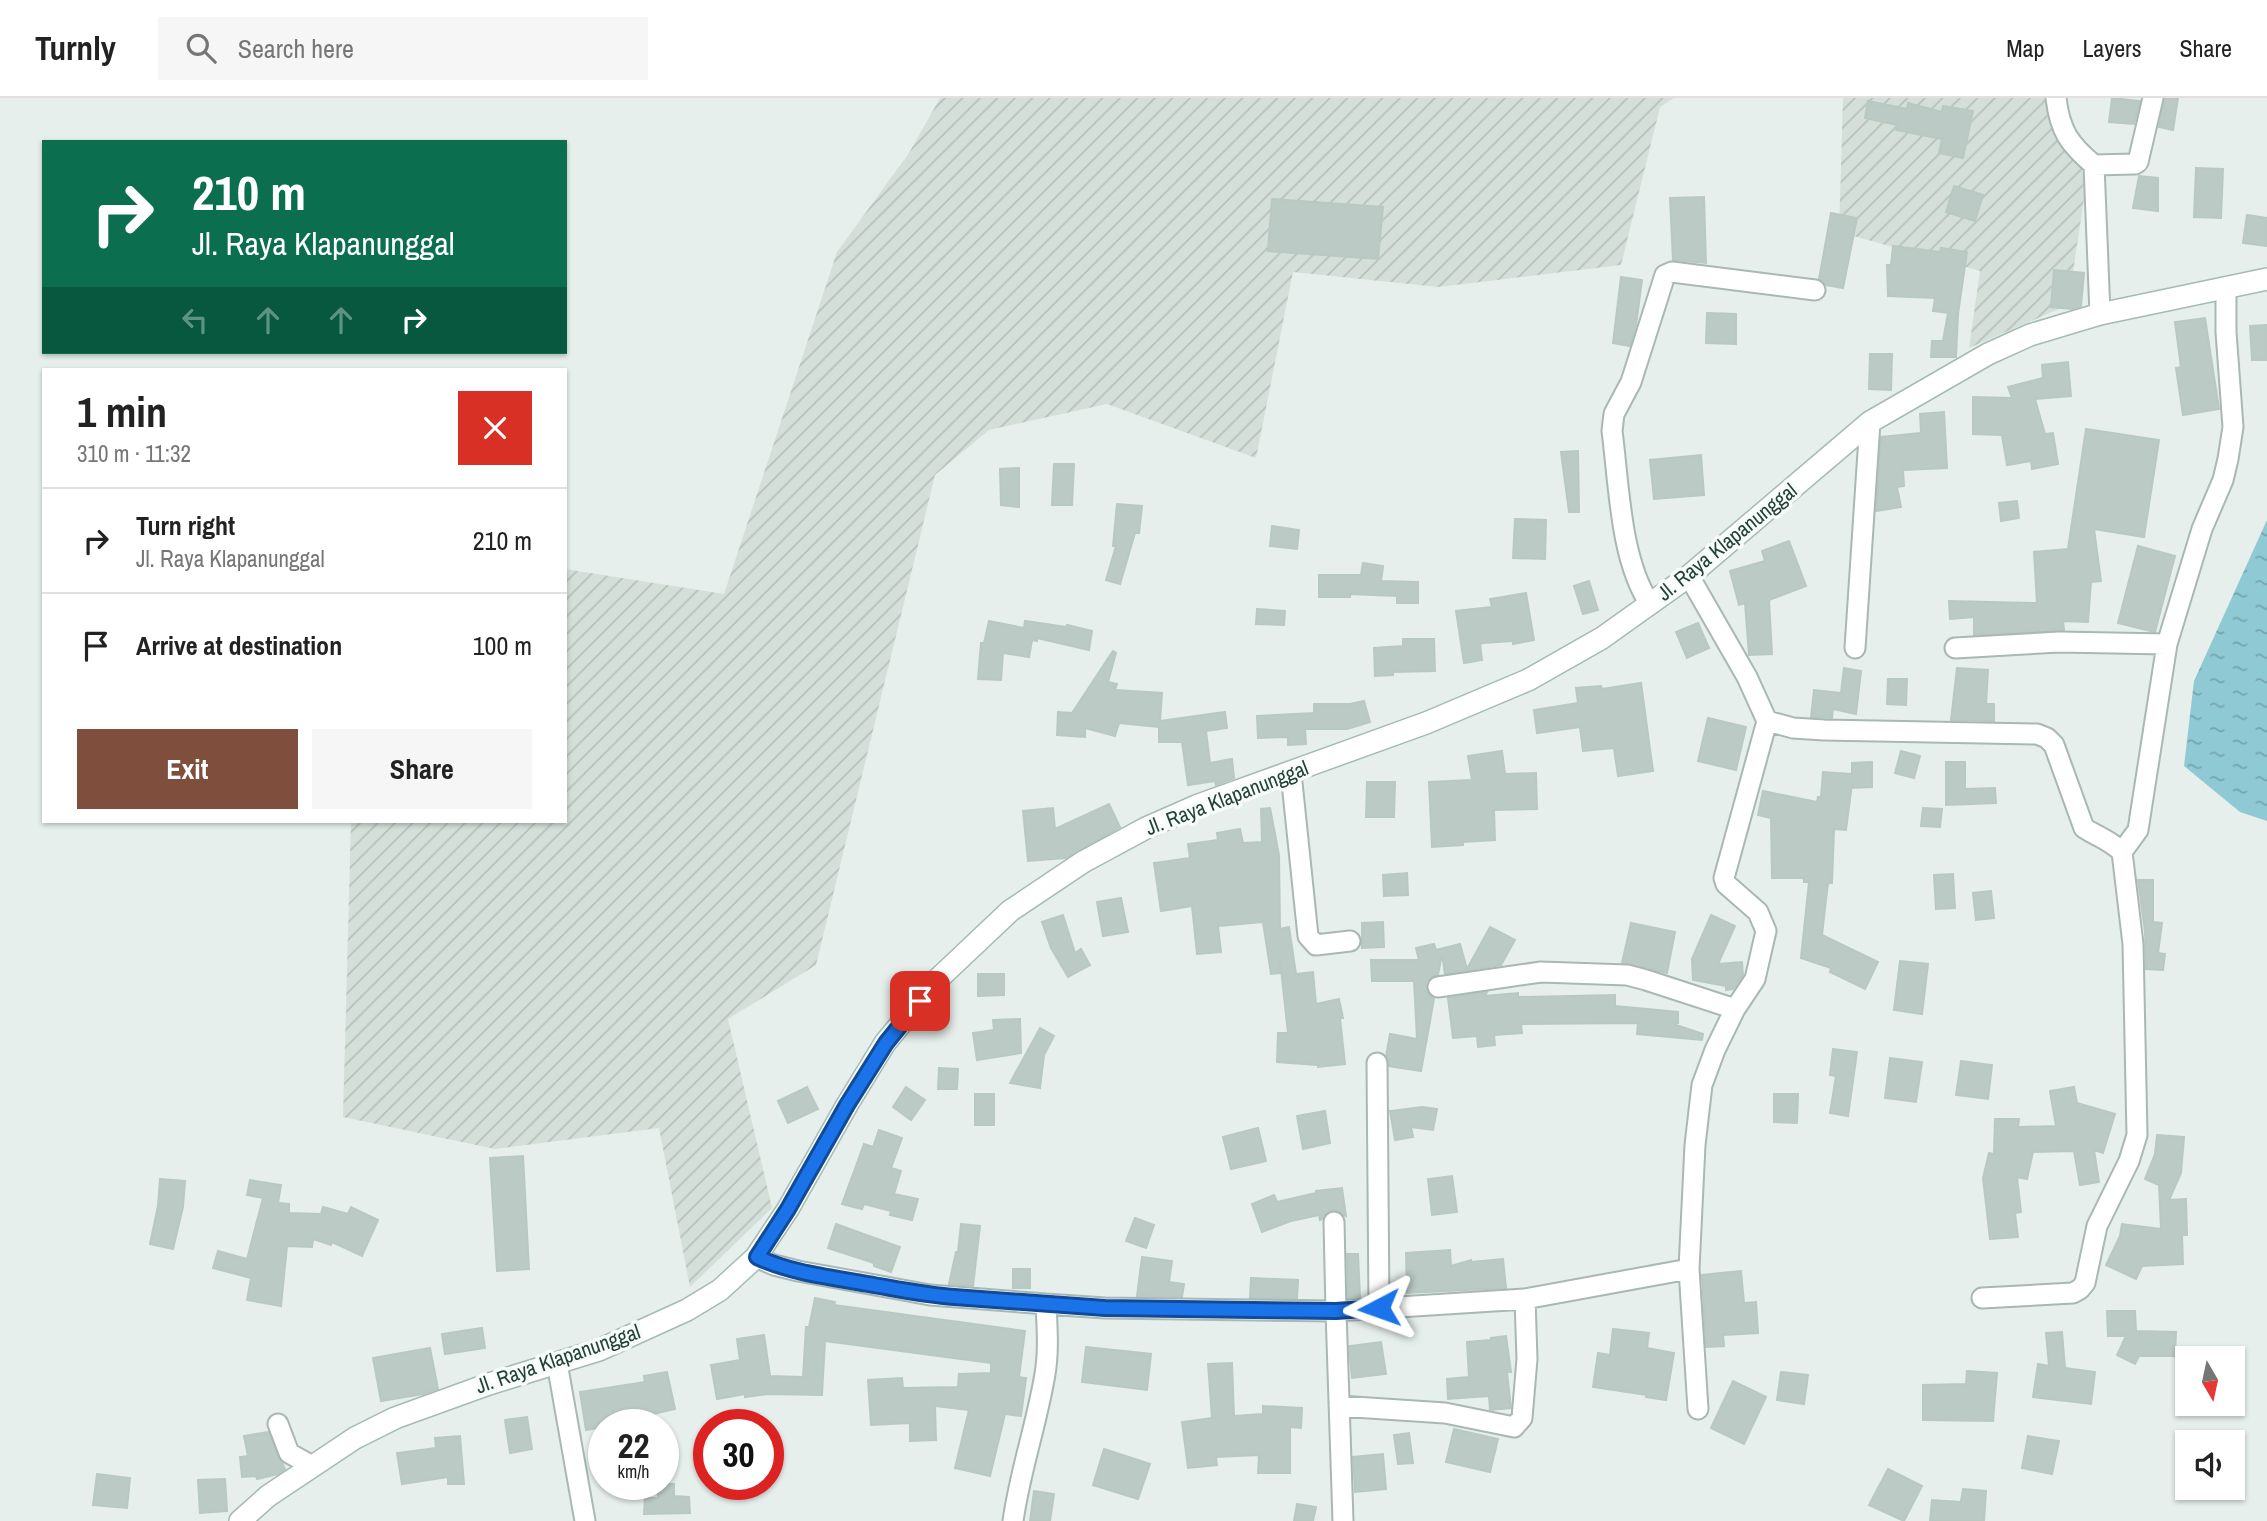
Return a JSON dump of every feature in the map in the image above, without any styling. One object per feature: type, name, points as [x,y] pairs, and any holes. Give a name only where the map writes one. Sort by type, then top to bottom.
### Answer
[{"type":"street","points":[[2056,98],[2063,132],[2073,148],[2094,165],[2138,162],[2153,98]]},
{"type":"street","points":[[2094,165],[2100,314]]},
{"type":"street","points":[[1650,604],[1641,590],[1627,548],[1612,431],[1614,414],[1631,382],[1665,275],[1672,272],[1815,290]]},
{"type":"street","name":"Jl. Raya Klapanunggal","points":[[240,1521],[268,1496],[312,1466],[355,1438],[395,1418],[599,1350],[687,1310],[720,1290],[757,1257],[886,1043],[937,980],[1010,911],[1083,862],[1146,828],[1196,806],[1426,723],[1518,684],[1602,638],[1689,576],[1870,422],[1989,354],[2030,335],[2100,314],[2267,279]]},
{"type":"street","points":[[2122,852],[2138,830],[2167,644],[2202,529],[2223,480],[2228,459],[2233,427],[2226,332],[2226,288]]},
{"type":"street","points":[[1855,648],[1870,422]]},
{"type":"street","points":[[1689,576],[1747,677],[1767,722],[1724,870],[1726,884],[1758,912],[1766,930],[1755,979],[1735,1009],[1702,1085],[1695,1144],[1689,1269],[1698,1409]]},
{"type":"street","points":[[1955,648],[2059,642],[2167,644]]},
{"type":"street","points":[[1767,722],[1793,728],[1824,730],[2037,734],[2054,745],[2084,828],[2111,841],[2122,852],[2133,944],[2137,1135],[2129,1161],[2097,1226],[2085,1283],[2080,1289],[2073,1293],[1982,1298]]},
{"type":"street","points":[[1291,773],[1308,936],[1313,943],[1321,945],[1350,942]]},
{"type":"street","points":[[1438,987],[1541,972],[1627,975],[1735,1009]]},
{"type":"street","points":[[1377,1063],[1379,1308]]},
{"type":"street","points":[[1334,1222],[1343,1521]]},
{"type":"street","points":[[757,1257],[798,1271],[930,1295],[1105,1308],[1336,1311],[1525,1299],[1689,1269]]},
{"type":"street","points":[[1339,1406],[1445,1413],[1514,1427],[1522,1418],[1527,1359],[1525,1299]]},
{"type":"street","points":[[1013,1521],[1016,1494],[1045,1374],[1048,1353],[1046,1304]]},
{"type":"street","points":[[557,1363],[585,1521]]},
{"type":"street","points":[[278,1424],[289,1453],[312,1466]]},
{"type":"shaded area","points":[[940,98],[1674,98],[1660,107],[1621,265],[1438,287],[1293,272],[1256,458],[1107,404],[989,430],[935,475],[816,965],[728,1019],[772,1208],[690,1287],[659,1128],[495,1149],[343,1117],[351,823],[567,823],[567,569],[724,594],[837,252],[909,153]]},
{"type":"shaded area","points":[[1843,98],[2055,98],[2062,131],[2087,179],[2068,305],[1969,348],[1980,271],[1839,232]]},
{"type":"water","points":[[2267,520],[2267,821],[2240,812],[2184,766],[2194,681]]},
{"type":"building","points":[[2112,98],[2140,101],[2134,124],[2109,122]]},
{"type":"building","points":[[2165,98],[2178,98],[2173,130],[2159,127]]},
{"type":"building","points":[[1868,101],[1907,109],[1908,103],[1942,112],[1943,106],[1973,111],[1963,158],[1939,153],[1942,139],[1896,130],[1897,125],[1865,118]]},
{"type":"building","points":[[2196,168],[2223,169],[2221,218],[2194,217]]},
{"type":"building","points":[[2139,176],[2158,178],[2158,211],[2133,208]]},
{"type":"building","points":[[1954,186],[1983,195],[1975,221],[1946,212]]},
{"type":"building","points":[[1704,197],[1706,263],[1673,260],[1670,198]]},
{"type":"building","points":[[1272,199],[1383,207],[1378,259],[1268,251]]},
{"type":"building","points":[[1831,213],[1857,218],[1843,288],[1826,285],[1819,279]]},
{"type":"building","points":[[2247,215],[2267,218],[2267,246],[2243,243]]},
{"type":"building","points":[[1893,246],[1940,252],[1941,248],[1967,252],[1958,314],[1956,357],[1931,357],[1932,341],[1943,341],[1948,313],[1933,311],[1935,298],[1888,296],[1887,265],[1891,265]]},
{"type":"building","points":[[2054,270],[2084,273],[2081,306],[2072,309],[2051,307]]},
{"type":"building","points":[[1621,277],[1642,280],[1636,325],[1630,346],[1613,343]]},
{"type":"building","points":[[1707,313],[1736,314],[1736,344],[1706,343]]},
{"type":"building","points":[[2205,318],[2219,409],[2183,415],[2176,368],[2181,367],[2175,322]]},
{"type":"building","points":[[2267,325],[2267,360],[2252,360],[2250,326]]},
{"type":"building","points":[[1870,354],[1892,354],[1891,390],[1869,389]]},
{"type":"building","points":[[2068,362],[2071,396],[2035,399],[2045,434],[2053,433],[2058,464],[2032,469],[2031,461],[2007,465],[2002,435],[1973,434],[1973,397],[2012,398],[2008,387],[2043,378],[2042,365]]},
{"type":"building","points":[[1944,412],[1947,468],[1903,470],[1904,486],[1897,487],[1901,507],[1876,511],[1881,437],[1921,433],[1920,414]]},
{"type":"building","points":[[2086,429],[2159,440],[2144,537],[2094,529],[2101,581],[2091,582],[2088,622],[2063,621],[2064,630],[1974,635],[1974,617],[1950,619],[1949,601],[2037,603],[2034,552],[2068,549]]},
{"type":"building","points":[[1578,451],[1579,512],[1569,512],[1561,452]]},
{"type":"building","points":[[1701,455],[1704,495],[1654,499],[1650,460]]},
{"type":"building","points":[[1054,464],[1074,464],[1072,505],[1052,505]]},
{"type":"building","points":[[1019,468],[1019,507],[1001,505],[1000,469]]},
{"type":"building","points":[[2017,501],[2019,518],[2001,521],[1999,503]]},
{"type":"building","points":[[1117,504],[1142,506],[1139,533],[1135,533],[1120,584],[1106,580],[1116,546],[1113,546]]},
{"type":"building","points":[[1515,519],[1546,520],[1545,559],[1513,558]]},
{"type":"building","points":[[1272,526],[1299,530],[1297,549],[1270,546]]},
{"type":"building","points":[[1789,541],[1806,586],[1769,600],[1772,654],[1749,655],[1745,603],[1739,605],[1730,571],[1765,561],[1762,551]]},
{"type":"building","points":[[2138,546],[2175,556],[2155,632],[2118,623]]},
{"type":"building","points":[[1363,563],[1383,566],[1381,581],[1418,582],[1418,603],[1397,603],[1397,596],[1350,594],[1350,597],[1319,597],[1319,575],[1361,575]]},
{"type":"building","points":[[1589,581],[1598,610],[1583,614],[1574,586]]},
{"type":"building","points":[[1526,593],[1534,640],[1513,644],[1513,641],[1483,643],[1480,644],[1482,660],[1464,663],[1456,611],[1492,607],[1490,599]]},
{"type":"building","points":[[1257,609],[1285,611],[1284,625],[1256,624]]},
{"type":"building","points":[[989,621],[1024,628],[1025,621],[1067,625],[1092,631],[1089,650],[1037,638],[1037,641],[1032,640],[1029,657],[1003,653],[1001,680],[978,679],[981,643],[984,643]]},
{"type":"building","points":[[1698,623],[1709,648],[1687,658],[1676,632]]},
{"type":"building","points":[[1403,639],[1434,639],[1435,671],[1393,672],[1393,675],[1375,676],[1374,648],[1403,646]]},
{"type":"building","points":[[1113,651],[1116,653],[1108,682],[1117,684],[1115,690],[1162,693],[1160,721],[1225,712],[1227,728],[1206,731],[1210,763],[1232,759],[1234,778],[1216,785],[1215,781],[1188,785],[1182,742],[1159,742],[1159,727],[1119,723],[1115,736],[1085,728],[1085,737],[1057,735],[1058,712],[1072,713]]},
{"type":"building","points":[[1844,668],[1861,671],[1856,714],[1833,709],[1832,718],[1811,717],[1814,690],[1841,693]]},
{"type":"building","points":[[1957,668],[1988,670],[1986,704],[1994,704],[1994,721],[1951,720]]},
{"type":"building","points":[[1888,679],[1907,679],[1906,705],[1887,704]]},
{"type":"building","points":[[1641,683],[1653,771],[1618,776],[1614,748],[1583,751],[1580,727],[1537,733],[1534,710],[1578,703],[1576,688],[1601,686],[1602,689]]},
{"type":"building","points":[[1364,701],[1370,722],[1347,729],[1305,729],[1306,744],[1288,745],[1288,737],[1258,738],[1257,716],[1314,713],[1314,704],[1350,704]]},
{"type":"building","points":[[1708,718],[1746,727],[1736,770],[1698,761]]},
{"type":"building","points":[[1502,751],[1505,774],[1536,773],[1537,809],[1494,810],[1495,840],[1432,847],[1429,782],[1472,780],[1468,756]]},
{"type":"building","points":[[1901,751],[1920,756],[1914,778],[1895,773]]},
{"type":"building","points":[[1872,762],[1872,787],[1852,788],[1852,784],[1846,830],[1834,829],[1832,883],[1828,883],[1822,935],[1878,962],[1865,989],[1830,972],[1831,968],[1801,958],[1809,882],[1804,882],[1804,878],[1772,878],[1771,818],[1758,815],[1763,791],[1817,802],[1818,797],[1821,797],[1823,772],[1852,774],[1852,763]]},
{"type":"building","points":[[1946,762],[1965,762],[1965,789],[1995,788],[1996,803],[1946,805]]},
{"type":"building","points":[[1367,782],[1395,782],[1394,817],[1366,817]]},
{"type":"building","points":[[1109,804],[1120,827],[1066,858],[1028,861],[1023,811],[1053,808],[1055,829]]},
{"type":"building","points":[[1270,808],[1279,855],[1280,929],[1289,927],[1296,974],[1313,972],[1316,1004],[1339,999],[1343,1018],[1340,1018],[1345,1064],[1318,1067],[1277,1062],[1278,1033],[1288,1033],[1280,960],[1280,973],[1271,974],[1263,922],[1218,926],[1221,952],[1197,954],[1192,906],[1161,911],[1154,863],[1190,858],[1188,844],[1218,840],[1217,833],[1240,829],[1243,843],[1262,842],[1261,809]]},
{"type":"building","points":[[1923,808],[1942,809],[1940,827],[1921,826]]},
{"type":"building","points":[[1407,873],[1408,895],[1384,896],[1383,875]]},
{"type":"building","points":[[1953,874],[1955,908],[1936,909],[1934,875]]},
{"type":"building","points":[[2138,880],[2153,880],[2153,922],[2162,923],[2158,953],[2165,954],[2163,970],[2146,969],[2145,931]]},
{"type":"building","points":[[1991,891],[1994,918],[1976,920],[1973,893]]},
{"type":"building","points":[[1121,898],[1128,932],[1103,936],[1097,902]]},
{"type":"building","points":[[1063,915],[1075,953],[1081,949],[1090,965],[1068,977],[1051,948],[1042,922]]},
{"type":"building","points":[[1711,915],[1735,926],[1718,964],[1742,962],[1743,975],[1733,989],[1726,990],[1726,986],[1693,980],[1692,959]]},
{"type":"building","points":[[1383,922],[1384,947],[1362,948],[1362,923]]},
{"type":"building","points":[[1631,923],[1675,932],[1667,973],[1622,963]]},
{"type":"building","points":[[1490,927],[1515,940],[1501,965],[1445,974],[1442,954],[1438,975],[1431,977],[1426,983],[1428,994],[1434,999],[1421,1071],[1389,1066],[1386,1056],[1390,1034],[1417,1039],[1414,981],[1372,981],[1371,960],[1419,960],[1416,948],[1434,944],[1436,950],[1460,944],[1467,969]]},
{"type":"building","points":[[1900,961],[1928,964],[1922,1014],[1894,1010]]},
{"type":"building","points":[[978,974],[1004,974],[1004,995],[978,996]]},
{"type":"building","points":[[1487,992],[1485,996],[1518,993],[1518,997],[1615,995],[1615,1006],[1678,1012],[1678,1023],[1670,1023],[1703,1034],[1702,1040],[1637,1034],[1638,1023],[1521,1024],[1522,1033],[1494,1035],[1495,1045],[1478,1047],[1477,1036],[1453,1038],[1448,998]]},
{"type":"building","points":[[1020,1019],[1021,1053],[977,1060],[973,1033],[994,1030],[993,1020]]},
{"type":"building","points":[[1040,1028],[1054,1036],[1044,1055],[1040,1088],[1010,1083]]},
{"type":"building","points":[[1833,1049],[1857,1052],[1848,1116],[1830,1113],[1836,1076],[1830,1075]]},
{"type":"building","points":[[1890,1058],[1922,1062],[1916,1102],[1885,1098]]},
{"type":"building","points":[[1961,1061],[1992,1065],[1988,1099],[1956,1095]]},
{"type":"building","points":[[939,1068],[958,1069],[957,1089],[938,1089]]},
{"type":"building","points":[[807,1087],[818,1109],[788,1123],[778,1101]]},
{"type":"building","points":[[906,1087],[925,1100],[911,1120],[893,1107]]},
{"type":"building","points":[[2074,1087],[2077,1103],[2115,1114],[2103,1153],[2094,1150],[2099,1182],[2080,1185],[2074,1151],[2033,1152],[2027,1179],[2017,1177],[2021,1212],[2015,1213],[2018,1237],[1990,1239],[1983,1178],[1989,1153],[1994,1154],[1995,1119],[2019,1119],[2018,1127],[2056,1126],[2050,1091]]},
{"type":"building","points":[[975,1094],[994,1094],[994,1125],[975,1125]]},
{"type":"building","points":[[1774,1094],[1798,1094],[1797,1123],[1774,1122]]},
{"type":"building","points":[[1422,1107],[1437,1109],[1433,1130],[1411,1127],[1413,1137],[1395,1140],[1390,1111]]},
{"type":"building","points":[[1325,1111],[1330,1143],[1303,1149],[1297,1116]]},
{"type":"building","points":[[1258,1128],[1266,1161],[1231,1169],[1223,1137]]},
{"type":"building","points":[[879,1130],[902,1138],[891,1168],[901,1171],[894,1194],[918,1199],[912,1220],[890,1215],[891,1211],[864,1204],[862,1209],[842,1204],[864,1144],[873,1147]]},
{"type":"building","points":[[2157,1135],[2184,1137],[2181,1173],[2169,1200],[2186,1199],[2187,1235],[2182,1235],[2183,1264],[2142,1266],[2136,1279],[2106,1265],[2120,1236],[2122,1224],[2161,1229],[2159,1185],[2145,1179],[2155,1154]]},
{"type":"building","points":[[523,1156],[529,1269],[497,1271],[490,1158]]},
{"type":"building","points":[[1452,1176],[1457,1212],[1432,1215],[1428,1179]]},
{"type":"building","points":[[160,1179],[185,1181],[183,1207],[173,1249],[150,1244],[158,1206]]},
{"type":"building","points":[[250,1180],[281,1185],[278,1203],[289,1204],[289,1213],[321,1214],[323,1207],[348,1214],[351,1207],[378,1220],[362,1256],[332,1242],[331,1245],[313,1239],[312,1247],[287,1246],[281,1306],[247,1300],[251,1278],[213,1268],[218,1251],[247,1259],[263,1198],[247,1195]]},
{"type":"building","points":[[1342,1188],[1346,1216],[1333,1210],[1320,1220],[1319,1215],[1291,1221],[1262,1232],[1252,1204],[1274,1195],[1277,1202],[1316,1191]]},
{"type":"building","points":[[1135,1218],[1154,1225],[1146,1248],[1126,1241]]},
{"type":"building","points":[[836,1224],[900,1247],[891,1272],[874,1266],[874,1263],[828,1248]]},
{"type":"building","points":[[961,1224],[980,1226],[973,1286],[949,1284],[958,1252]]},
{"type":"building","points":[[1450,1250],[1451,1266],[1471,1260],[1503,1259],[1506,1288],[1407,1293],[1406,1253]]},
{"type":"building","points":[[1347,1254],[1358,1254],[1360,1297],[1348,1298]]},
{"type":"building","points":[[1142,1257],[1172,1261],[1169,1282],[1184,1284],[1182,1297],[1137,1296]]},
{"type":"building","points":[[1013,1269],[1030,1269],[1030,1288],[1013,1288]]},
{"type":"building","points":[[1741,1271],[1744,1303],[1756,1302],[1758,1333],[1723,1335],[1724,1346],[1706,1347],[1702,1275]]},
{"type":"building","points":[[1251,1278],[1298,1280],[1297,1298],[1250,1298]]},
{"type":"building","points":[[815,1298],[835,1302],[834,1305],[1025,1331],[1019,1377],[1026,1378],[1021,1416],[1005,1414],[990,1476],[955,1468],[969,1410],[935,1406],[936,1440],[910,1441],[910,1423],[871,1425],[868,1380],[902,1378],[903,1388],[958,1387],[959,1374],[991,1373],[991,1363],[825,1341],[822,1395],[768,1394],[745,1397],[745,1394],[717,1399],[711,1365],[740,1360],[737,1339],[764,1335],[770,1376],[803,1377],[806,1327],[809,1327]]},
{"type":"building","points":[[2107,1311],[2135,1311],[2136,1331],[2176,1332],[2175,1356],[2139,1356],[2135,1364],[2117,1355],[2126,1336],[2108,1336]]},
{"type":"building","points":[[482,1328],[485,1348],[445,1354],[442,1334]]},
{"type":"building","points":[[1613,1329],[1649,1333],[1647,1348],[1674,1353],[1666,1400],[1593,1387],[1598,1353],[1610,1355]]},
{"type":"building","points":[[2062,1332],[2065,1368],[2095,1372],[2091,1404],[2033,1397],[2038,1364],[2049,1366],[2046,1333]]},
{"type":"building","points":[[1506,1336],[1511,1372],[1507,1372],[1511,1408],[1490,1410],[1489,1396],[1448,1399],[1447,1379],[1469,1377],[1467,1342]]},
{"type":"building","points":[[1381,1342],[1386,1374],[1352,1378],[1349,1346]]},
{"type":"building","points":[[1086,1347],[1151,1354],[1147,1390],[1082,1382]]},
{"type":"building","points":[[430,1348],[438,1389],[381,1401],[373,1358]]},
{"type":"building","points":[[1232,1363],[1234,1416],[1263,1414],[1263,1406],[1302,1408],[1301,1428],[1290,1427],[1290,1473],[1258,1473],[1259,1455],[1216,1457],[1217,1465],[1188,1468],[1182,1422],[1212,1418],[1208,1364]]},
{"type":"building","points":[[1967,1371],[1997,1373],[1993,1421],[1923,1420],[1923,1385],[1966,1384]]},
{"type":"building","points":[[667,1372],[675,1409],[588,1409],[586,1430],[580,1392],[645,1382],[644,1376]]},
{"type":"building","points":[[1781,1372],[1808,1375],[1804,1404],[1777,1400]]},
{"type":"building","points":[[1733,1381],[1766,1397],[1744,1444],[1711,1428]]},
{"type":"building","points":[[527,1417],[532,1449],[510,1453],[505,1420]]},
{"type":"building","points":[[1454,1429],[1498,1439],[1490,1472],[1446,1462]]},
{"type":"building","points":[[268,1432],[285,1469],[278,1474],[257,1479],[256,1476],[242,1477],[240,1457],[248,1456],[244,1436]]},
{"type":"building","points":[[1409,1433],[1413,1463],[1398,1464],[1394,1435]]},
{"type":"building","points":[[460,1436],[464,1484],[448,1484],[448,1477],[402,1484],[397,1453],[436,1448],[435,1438]]},
{"type":"building","points":[[2028,1436],[2059,1441],[2052,1474],[2022,1468]]},
{"type":"building","points":[[1104,1449],[1150,1464],[1138,1499],[1093,1485]]},
{"type":"building","points":[[1383,1454],[1386,1489],[1355,1492],[1353,1457]]},
{"type":"building","points":[[1888,1469],[1922,1486],[1904,1521],[1869,1505]]},
{"type":"building","points":[[97,1474],[130,1478],[127,1508],[93,1505]]},
{"type":"building","points":[[225,1479],[227,1511],[200,1513],[198,1480]]},
{"type":"building","points":[[1963,1489],[1986,1491],[1984,1521],[1930,1521],[1932,1500],[1961,1502]]},
{"type":"building","points":[[1034,1491],[1054,1494],[1050,1521],[1030,1521]]},
{"type":"building","points":[[679,1496],[689,1497],[690,1513],[644,1514],[645,1500],[679,1500]]},
{"type":"building","points":[[1297,1504],[1316,1507],[1313,1521],[1294,1521]]},
{"type":"route","points":[[920,1001],[886,1043],[757,1257],[798,1271],[930,1295],[1002,1301],[1105,1308],[1336,1311],[1379,1308]]}]
